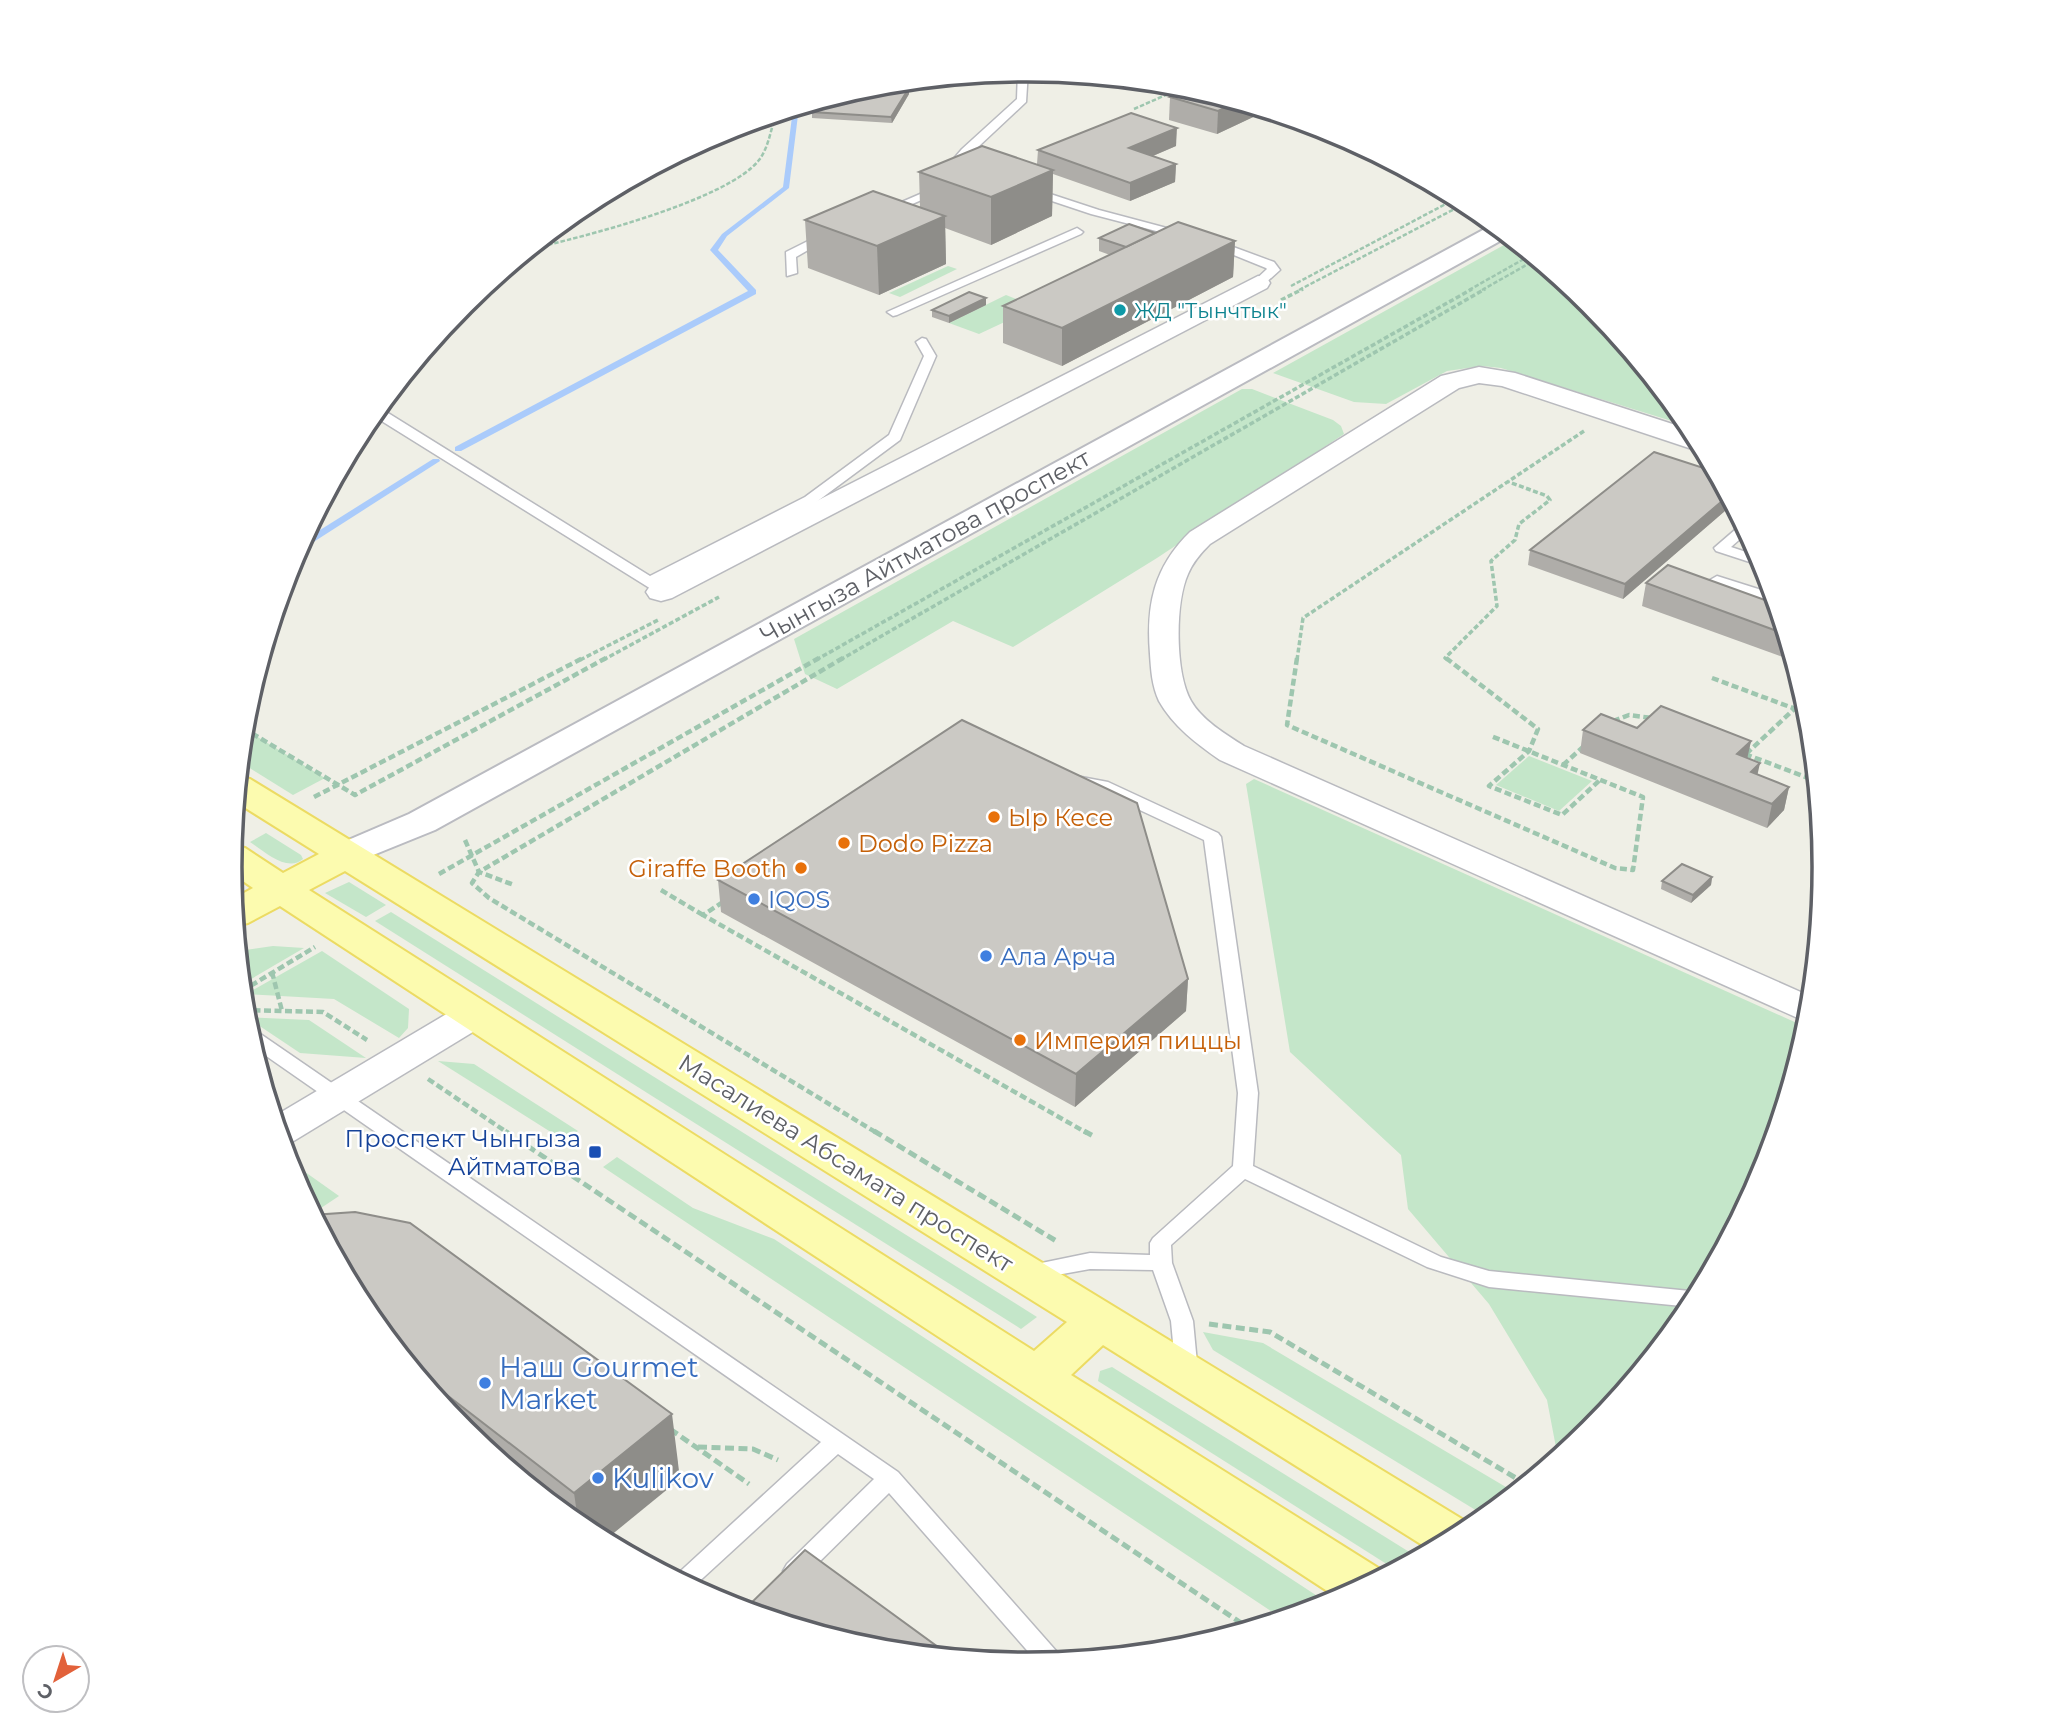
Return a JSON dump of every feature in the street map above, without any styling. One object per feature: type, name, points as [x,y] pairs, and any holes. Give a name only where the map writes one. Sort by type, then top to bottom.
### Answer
[{"type":"main road","name":"Чынгыза Айтматова проспект","points":[[346,855],[422,822],[1491,235]]},
{"type":"main road","name":"Масалиева Абсамата проспект","points":[[245,792],[1444,1532]]},
{"type":"main road","points":[[243,909],[346,855]]},
{"type":"main road","points":[[242,863],[473,1015],[1355,1581]]},
{"type":"main road","points":[[1037,1377],[1100,1321]]},
{"type":"street","points":[[655,587],[1258,283]]},
{"type":"street","points":[[1684,437],[1506,379],[1479,375],[1450,382],[1200,538],[1188,549],[1172,576],[1162,611],[1169,687],[1179,706],[1193,723],[1231,753],[1800,1006]]},
{"type":"street","points":[[286,1127],[473,1015]]},
{"type":"lane","points":[[870,218],[977,173],[958,165],[958,157],[981,140],[1022,100],[1023,82]]},
{"type":"lane","points":[[1016,186],[1095,212],[1228,247],[1262,260],[1274,270],[1258,283]]},
{"type":"lane","points":[[791,273],[790,255],[845,229]]},
{"type":"lane","points":[[893,312],[1077,232]]},
{"type":"lane","points":[[384,417],[655,587],[810,500],[895,437],[930,356],[922,342]]},
{"type":"lane","points":[[1737,534],[1721,548],[1748,557]]},
{"type":"lane","points":[[1717,580],[1763,596]]},
{"type":"lane","points":[[1057,778],[1102,786],[1212,837],[1248,1093],[1243,1168],[1160,1243],[1161,1263],[1182,1321],[1187,1374]]},
{"type":"lane","points":[[263,1044],[890,1478],[1044,1652]]},
{"type":"lane","points":[[1243,1168],[1433,1262],[1489,1279],[1684,1298]]},
{"type":"lane","points":[[1025,1273],[1090,1261],[1161,1263]]},
{"type":"lane","points":[[689,1576],[837,1441]]},
{"type":"lane","points":[[779,1585],[890,1478]]},
{"type":"path","points":[[1134,108],[1165,95]]},
{"type":"path","points":[[548,246],[659,212],[737,180],[759,161],[772,125]]},
{"type":"path","points":[[432,878],[1523,259]]},
{"type":"path","points":[[1090,1261],[489,898],[472,883],[479,872],[807,679],[1529,264]]},
{"type":"path","points":[[1492,736],[1643,797],[1633,870],[1615,868],[1287,725],[1303,618],[1589,428]]},
{"type":"path","points":[[1508,482],[1547,496],[1550,500],[1519,524],[1515,540],[1491,561],[1497,606],[1445,658],[1538,729],[1529,751],[1489,786],[1562,815],[1600,780]]},
{"type":"path","points":[[1712,678],[1795,708],[1746,754]]},
{"type":"path","points":[[1610,722],[1629,715],[1653,718]]},
{"type":"path","points":[[253,734],[337,785],[305,802]]},
{"type":"path","points":[[1563,765],[1591,739]]},
{"type":"path","points":[[1735,750],[1807,778]]},
{"type":"path","points":[[465,841],[479,872],[514,885]]},
{"type":"path","points":[[661,890],[1095,1137]]},
{"type":"path","points":[[703,915],[727,900]]},
{"type":"path","points":[[251,985],[318,945]]},
{"type":"path","points":[[272,972],[282,1011]]},
{"type":"path","points":[[255,1010],[323,1012],[400,1060],[1241,1623]]},
{"type":"path","points":[[1182,1321],[1270,1332],[1518,1479]]},
{"type":"path","points":[[663,1424],[773,1500]]},
{"type":"path","points":[[697,1447],[753,1449],[805,1471]]},
{"type":"green space","points":[[1505,245],[1545,277],[1582,312],[1650,389],[1673,421],[1501,368],[1482,366],[1447,371],[1386,404],[1354,402],[1273,373]]},
{"type":"green space","points":[[948,266],[957,269],[900,297],[889,293]]},
{"type":"green space","points":[[1006,295],[1037,307],[979,334],[949,323]]},
{"type":"green space","points":[[1242,389],[1252,389],[1333,420],[1341,426],[1344,434],[1157,558],[1013,647],[953,621],[837,689],[805,674],[794,639]]},
{"type":"green space","points":[[253,734],[325,778],[293,795],[248,767]]},
{"type":"green space","points":[[1529,756],[1592,781],[1559,811],[1496,785]]},
{"type":"green space","points":[[1254,779],[1797,1023],[1771,1120],[1731,1215],[1707,1260],[1650,1346],[1582,1423],[1556,1448],[1547,1400],[1489,1304],[1408,1209],[1401,1155],[1290,1052],[1246,784]]},
{"type":"green space","points":[[266,833],[301,855],[303,859],[297,863],[283,862],[250,842]]},
{"type":"green space","points":[[349,882],[386,905],[366,917],[325,893]]},
{"type":"green space","points":[[391,912],[1037,1317],[1021,1329],[375,921]]},
{"type":"green space","points":[[273,946],[304,948],[250,980],[246,950]]},
{"type":"green space","points":[[322,951],[409,1009],[408,1028],[399,1038],[334,999],[252,994],[252,991]]},
{"type":"green space","points":[[256,1017],[309,1020],[366,1058],[300,1053],[258,1025]]},
{"type":"green space","points":[[438,1061],[474,1064],[578,1131],[565,1141]]},
{"type":"green space","points":[[617,1157],[693,1208],[774,1239],[1318,1597],[1273,1613],[603,1167]]},
{"type":"green space","points":[[303,1171],[339,1196],[320,1209]]},
{"type":"green space","points":[[1203,1332],[1263,1343],[1508,1488],[1476,1510],[1213,1350]]},
{"type":"green space","points":[[1112,1367],[1411,1553],[1388,1565],[1098,1381],[1100,1371]]},
{"type":"building","points":[[907,92],[891,117],[814,112]]},
{"type":"building","points":[[1170,97],[1180,97],[1225,108],[1218,111]]},
{"type":"building","points":[[1131,113],[1177,128],[1129,148],[1176,164],[1130,183],[1038,150]]},
{"type":"building","points":[[982,146],[1053,170],[991,197],[919,172]]},
{"type":"building","points":[[873,191],[945,216],[877,246],[805,220]]},
{"type":"building","points":[[1178,222],[1235,241],[1062,328],[1003,306]]},
{"type":"building","points":[[1129,224],[1155,233],[1126,247],[1099,238]]},
{"type":"building","points":[[969,292],[986,298],[949,316],[932,310]]},
{"type":"building","points":[[1654,452],[1702,468],[1721,502],[1625,584],[1530,550]]},
{"type":"building","points":[[1668,565],[1765,600],[1775,630],[1646,583]]},
{"type":"building","points":[[1661,706],[1751,741],[1737,754],[1760,763],[1751,772],[1789,787],[1772,804],[1583,730],[1601,714],[1637,728]]},
{"type":"building","name":"Ала Арча","points":[[962,720],[1137,803],[1188,979],[1076,1074],[718,880]]},
{"type":"building","points":[[1682,864],[1712,877],[1693,895],[1662,881]]},
{"type":"building","points":[[355,1212],[410,1223],[672,1414],[574,1493],[437,1385],[404,1346],[374,1304],[323,1214]]},
{"type":"building","points":[[805,1550],[938,1647],[874,1638],[824,1626],[752,1602]]},
{"type":"waterway","points":[[458,449],[753,292],[714,250],[724,235],[786,188],[795,118]]},
{"type":"waterway","points":[[315,537],[436,461]]},
{"type":"place","name":"ЖД \"Тынчтык\"","points":[[1120,310]]},
{"type":"place","name":"Ыр Кесе","points":[[994,817]]},
{"type":"place","name":"Dodo Pizza","points":[[844,843]]},
{"type":"place","name":"Giraffe Booth","points":[[801,868]]},
{"type":"place","name":"IQOS","points":[[754,899]]},
{"type":"place","name":"Ала Арча","points":[[986,956]]},
{"type":"place","name":"Империя пиццы","points":[[1020,1040]]},
{"type":"place","name":"Проспект Чынгыза Айтматова","points":[[595,1152]]},
{"type":"place","name":"Наш Gourmet Market","points":[[485,1383]]},
{"type":"place","name":"Kulikov","points":[[598,1478]]}]
